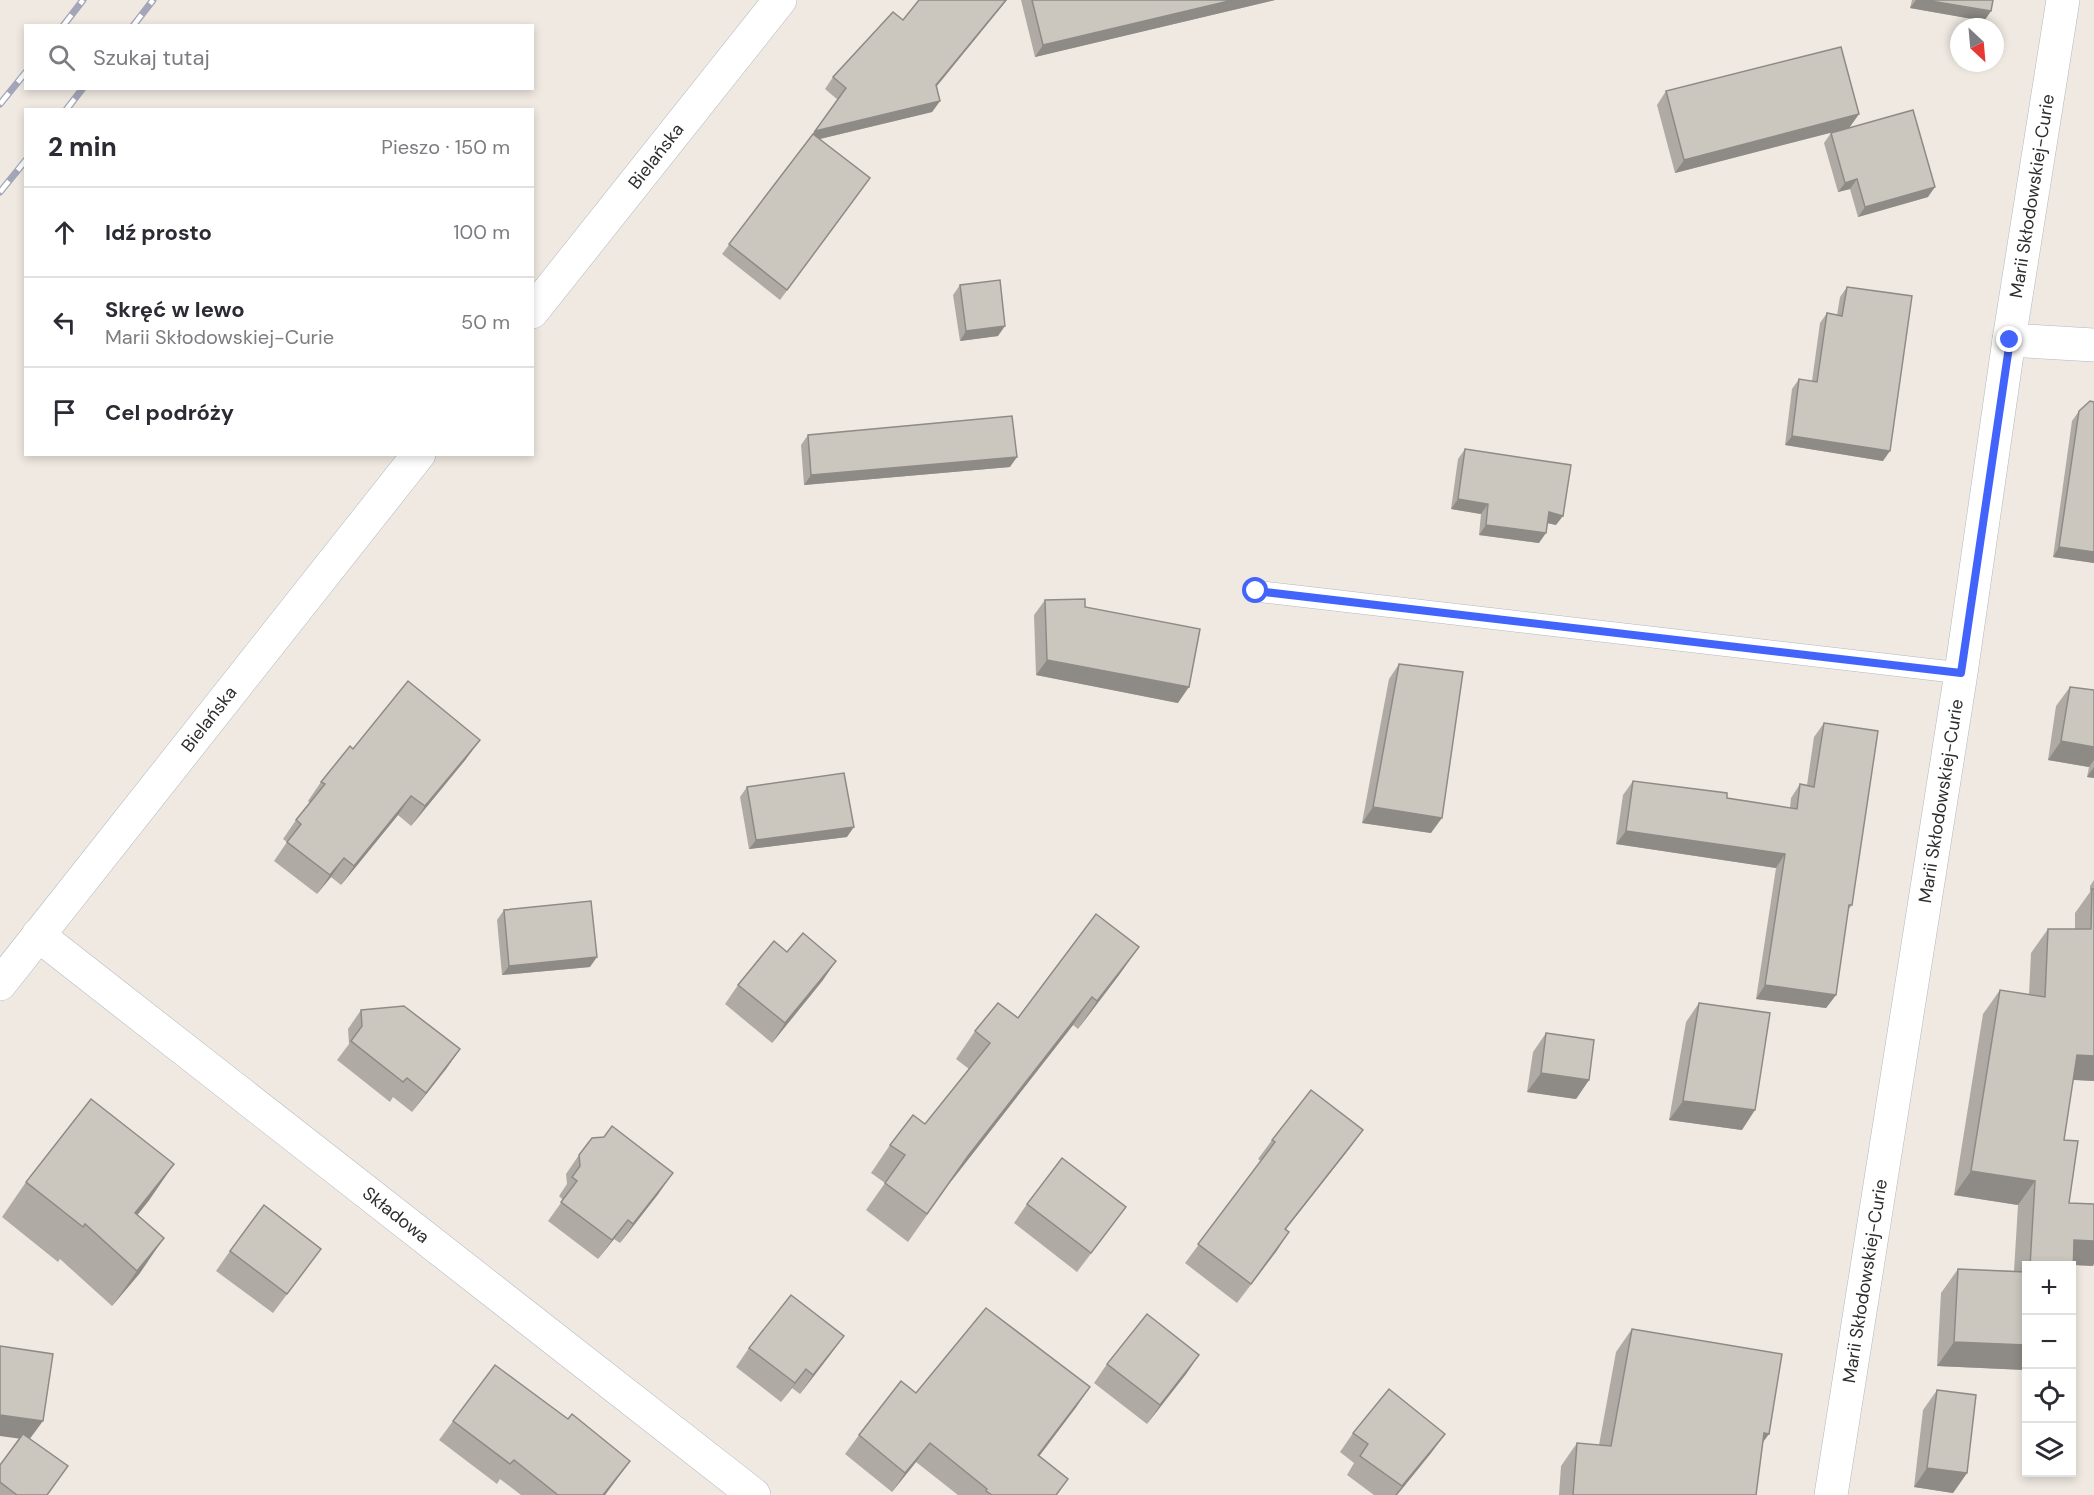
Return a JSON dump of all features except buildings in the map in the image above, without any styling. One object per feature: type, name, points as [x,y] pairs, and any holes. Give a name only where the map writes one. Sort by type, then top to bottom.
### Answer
[{"type":"street","name":"Bielańska","points":[[534,309],[780,0]]},
{"type":"street","name":"Marii Skłodowskiej-Curie","points":[[1831,1495],[1961,673],[2063,0]]},
{"type":"street","points":[[2010,340],[2094,345]]},
{"type":"street","name":"Bielańska","points":[[0,984],[417,456]]},
{"type":"street","name":"Składowa","points":[[38,935],[754,1495]]},
{"type":"lane","points":[[1256,591],[1961,673]]},
{"type":"railway","points":[[65,24],[83,0]]},
{"type":"railway","points":[[135,24],[153,0]]},
{"type":"railway","points":[[0,104],[24,74]]},
{"type":"railway","points":[[68,108],[81,90]]},
{"type":"railway","points":[[0,192],[24,162]]},
{"type":"route","points":[[1256,591],[1961,673],[2010,340]]}]
